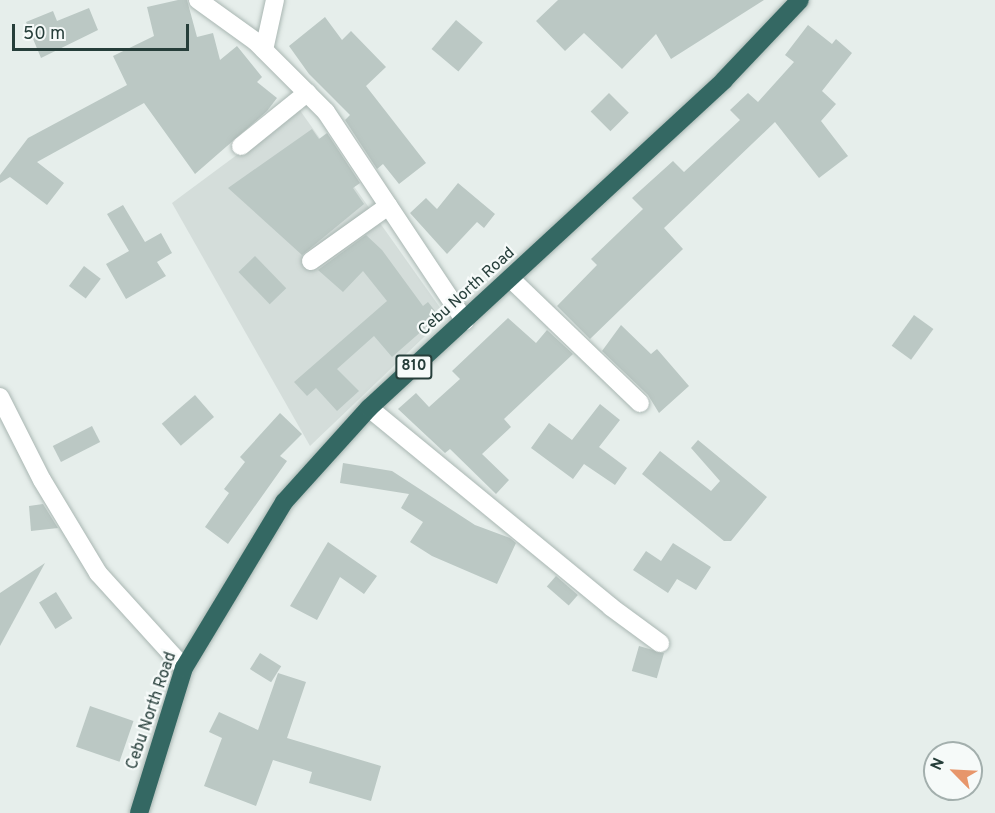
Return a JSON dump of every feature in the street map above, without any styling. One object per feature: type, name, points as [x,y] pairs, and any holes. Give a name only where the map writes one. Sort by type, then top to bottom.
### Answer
[{"type":"highway","name":"Cebu North Road","points":[[139,813],[184,668],[284,502],[369,408],[724,80],[800,0]]},
{"type":"street","points":[[198,0],[264,50],[326,112],[465,321]]},
{"type":"street","points":[[264,50],[275,0]]},
{"type":"street","points":[[241,146],[307,93]]},
{"type":"street","points":[[311,261],[388,206]]},
{"type":"street","points":[[511,279],[640,403]]},
{"type":"street","points":[[0,397],[42,480],[98,573],[184,668]]},
{"type":"street","points":[[369,408],[611,607],[660,643]]},
{"type":"shaded area","points":[[299,109],[446,316],[310,446],[172,203]]},
{"type":"building","points":[[187,0],[197,37],[213,33],[220,60],[237,46],[262,77],[257,82],[277,98],[267,111],[195,174],[144,103],[37,162],[64,183],[47,205],[10,177],[0,183],[0,175],[28,138],[127,85],[113,56],[154,36],[147,7]]},
{"type":"building","points":[[558,0],[764,0],[671,59],[656,34],[622,69],[584,33],[565,51],[536,21]]},
{"type":"building","points":[[89,8],[98,30],[41,58],[26,22],[53,11],[57,21]]},
{"type":"building","points":[[325,17],[342,40],[351,31],[386,67],[366,86],[426,163],[399,184],[383,164],[377,169],[345,120],[350,115],[309,74],[289,46]]},
{"type":"building","points":[[456,20],[483,42],[458,72],[432,49]]},
{"type":"building","points":[[808,25],[832,44],[836,39],[852,53],[822,91],[836,104],[821,121],[848,156],[819,178],[775,122],[664,228],[683,249],[590,339],[557,306],[597,265],[591,259],[643,209],[632,198],[673,161],[684,172],[740,120],[730,110],[748,93],[758,102],[794,62],[785,55]]},
{"type":"building","points":[[609,93],[629,113],[610,131],[591,111]]},
{"type":"building","points":[[312,129],[319,139],[327,133],[360,183],[353,188],[364,204],[302,255],[228,188]]},
{"type":"building","points":[[458,183],[495,214],[484,228],[477,222],[447,254],[410,213],[426,198],[437,209]]},
{"type":"building","points":[[123,205],[145,242],[161,233],[172,253],[157,262],[166,276],[126,299],[106,264],[129,251],[107,214]]},
{"type":"building","points":[[366,235],[382,250],[423,306],[428,302],[439,316],[392,357],[374,336],[337,369],[359,391],[337,411],[316,388],[307,396],[294,382],[387,301],[363,271],[343,292],[318,270]]},
{"type":"building","points":[[255,256],[286,288],[270,304],[238,272]]},
{"type":"building","points":[[84,266],[101,279],[86,299],[69,286]]},
{"type":"building","points":[[914,315],[933,329],[911,360],[892,346]]},
{"type":"building","points":[[508,318],[536,343],[547,330],[573,354],[504,419],[511,427],[482,454],[509,480],[496,494],[450,449],[445,453],[398,409],[416,393],[429,407],[460,379],[452,371]]},
{"type":"building","points":[[621,325],[651,354],[657,349],[689,386],[659,413],[648,395],[602,351]]},
{"type":"building","points":[[195,395],[214,417],[181,446],[162,424]]},
{"type":"building","points":[[600,404],[620,420],[599,447],[627,468],[615,485],[584,464],[573,479],[531,448],[549,423],[572,440]]},
{"type":"building","points":[[280,413],[302,434],[280,456],[287,461],[228,544],[205,527],[229,493],[224,489],[245,462],[240,457]]},
{"type":"building","points":[[92,426],[100,442],[61,462],[53,446]]},
{"type":"building","points":[[698,440],[767,497],[731,541],[724,541],[642,474],[660,451],[711,491],[720,481],[691,448]]},
{"type":"building","points":[[343,463],[392,471],[475,525],[510,538],[516,543],[497,584],[432,556],[410,542],[423,522],[401,508],[409,494],[340,483]]},
{"type":"building","points":[[43,504],[58,528],[31,531],[29,506]]},
{"type":"building","points":[[328,542],[377,576],[364,594],[340,577],[317,620],[290,606]]},
{"type":"building","points":[[673,543],[711,567],[696,590],[677,579],[668,593],[633,570],[646,551],[661,561]]},
{"type":"building","points":[[45,563],[0,646],[0,593]]},
{"type":"building","points":[[556,576],[578,595],[569,606],[547,587]]},
{"type":"building","points":[[56,592],[72,618],[55,629],[39,603]]},
{"type":"building","points":[[639,646],[664,653],[657,678],[632,671]]},
{"type":"building","points":[[260,653],[281,666],[271,682],[250,669]]},
{"type":"building","points":[[278,673],[306,682],[287,738],[381,766],[371,801],[309,783],[312,772],[273,760],[256,806],[204,786],[222,738],[209,732],[219,712],[258,730]]},
{"type":"building","points":[[90,706],[133,721],[119,762],[76,747]]}]
